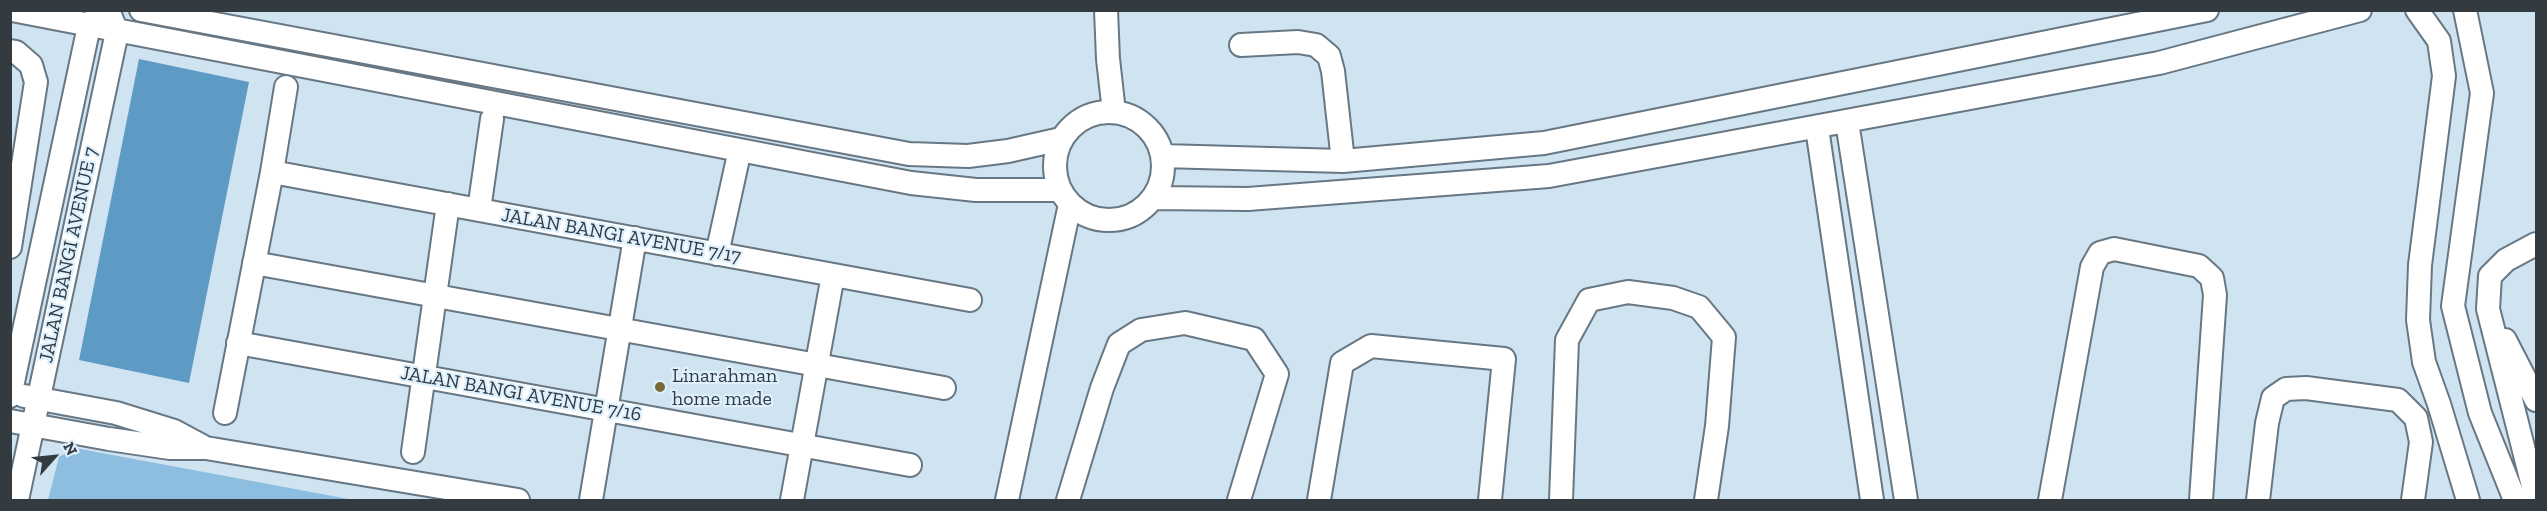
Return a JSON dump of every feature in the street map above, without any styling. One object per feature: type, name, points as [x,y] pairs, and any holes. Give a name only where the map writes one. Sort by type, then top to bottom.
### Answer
[{"type":"street","points":[[12,10],[95,18],[117,32],[911,183],[1065,197]]},
{"type":"street","points":[[108,10],[117,32]]},
{"type":"street","points":[[141,10],[909,154],[968,156],[1008,151],[1061,140]]},
{"type":"street","points":[[1106,10],[1108,59],[1114,112]]},
{"type":"street","points":[[1162,156],[1343,161],[1544,143],[2207,10]]},
{"type":"street","points":[[1154,198],[1248,199],[1549,176],[1847,123],[2159,63],[2360,10]]},
{"type":"street","points":[[2417,10],[2439,41],[2444,76],[2420,265],[2418,320],[2424,362],[2468,501]]},
{"type":"street","points":[[2464,10],[2481,93],[2453,306],[2480,413],[2515,501]]},
{"type":"street","name":"JALAN BANGI AVENUE 7","points":[[11,394],[95,18]]},
{"type":"street","name":"JALAN BANGI AVENUE 7","points":[[17,501],[117,32]]},
{"type":"street","points":[[1241,45],[1298,42],[1316,45],[1329,56],[1343,161]]},
{"type":"street","points":[[10,51],[16,52],[31,65],[36,82],[12,235]]},
{"type":"street","points":[[225,413],[273,172],[286,87]]},
{"type":"street","points":[[1098,112],[1128,115],[1145,126],[1158,143],[1162,156],[1162,178],[1154,198],[1140,211],[1123,219],[1104,221],[1085,215],[1065,197],[1054,165],[1061,140],[1071,127],[1098,112]]},
{"type":"street","points":[[479,210],[492,119]]},
{"type":"street","points":[[1847,123],[1906,501]]},
{"type":"street","points":[[1818,128],[1872,501]]},
{"type":"street","points":[[717,254],[737,163]]},
{"type":"street","name":"JALAN BANGI AVENUE 7/17","points":[[273,172],[970,300]]},
{"type":"street","points":[[1007,501],[1065,197]]},
{"type":"street","points":[[413,453],[448,204]]},
{"type":"street","points":[[2428,205],[2465,210]]},
{"type":"street","points":[[591,501],[635,238]]},
{"type":"street","points":[[2536,244],[2506,260],[2490,276],[2488,309],[2536,498]]},
{"type":"street","points":[[2050,501],[2092,267],[2100,253],[2114,249],[2199,266],[2212,278],[2215,295],[2201,501]]},
{"type":"street","points":[[254,263],[944,388]]},
{"type":"street","points":[[792,501],[833,275]]},
{"type":"street","points":[[1561,501],[1567,340],[1589,300],[1628,292],[1673,298],[1699,307],[1724,337],[1717,426],[1706,501]]},
{"type":"street","points":[[2488,309],[2536,400]]},
{"type":"street","points":[[1068,501],[1102,388],[1119,344],[1142,330],[1185,323],[1254,339],[1276,374],[1239,501]]},
{"type":"street","name":"JALAN BANGI AVENUE 7/16","points":[[238,343],[910,465]]},
{"type":"street","points":[[1319,501],[1342,363],[1371,346],[1504,359],[1490,501]]},
{"type":"street","points":[[2258,501],[2267,423],[2273,398],[2286,389],[2306,388],[2398,400],[2416,418],[2421,442],[2413,501]]},
{"type":"street","points":[[11,394],[116,413],[174,431],[206,448]]},
{"type":"street","points":[[10,421],[170,448],[206,448],[420,492],[518,501]]},
{"type":"shaded area","points":[[139,59],[249,82],[189,383],[79,360]]},
{"type":"shaded area","points":[[75,448],[354,500],[48,500],[59,457]]},
{"type":"place","name":"Linarahman home made","points":[[660,387]]}]
